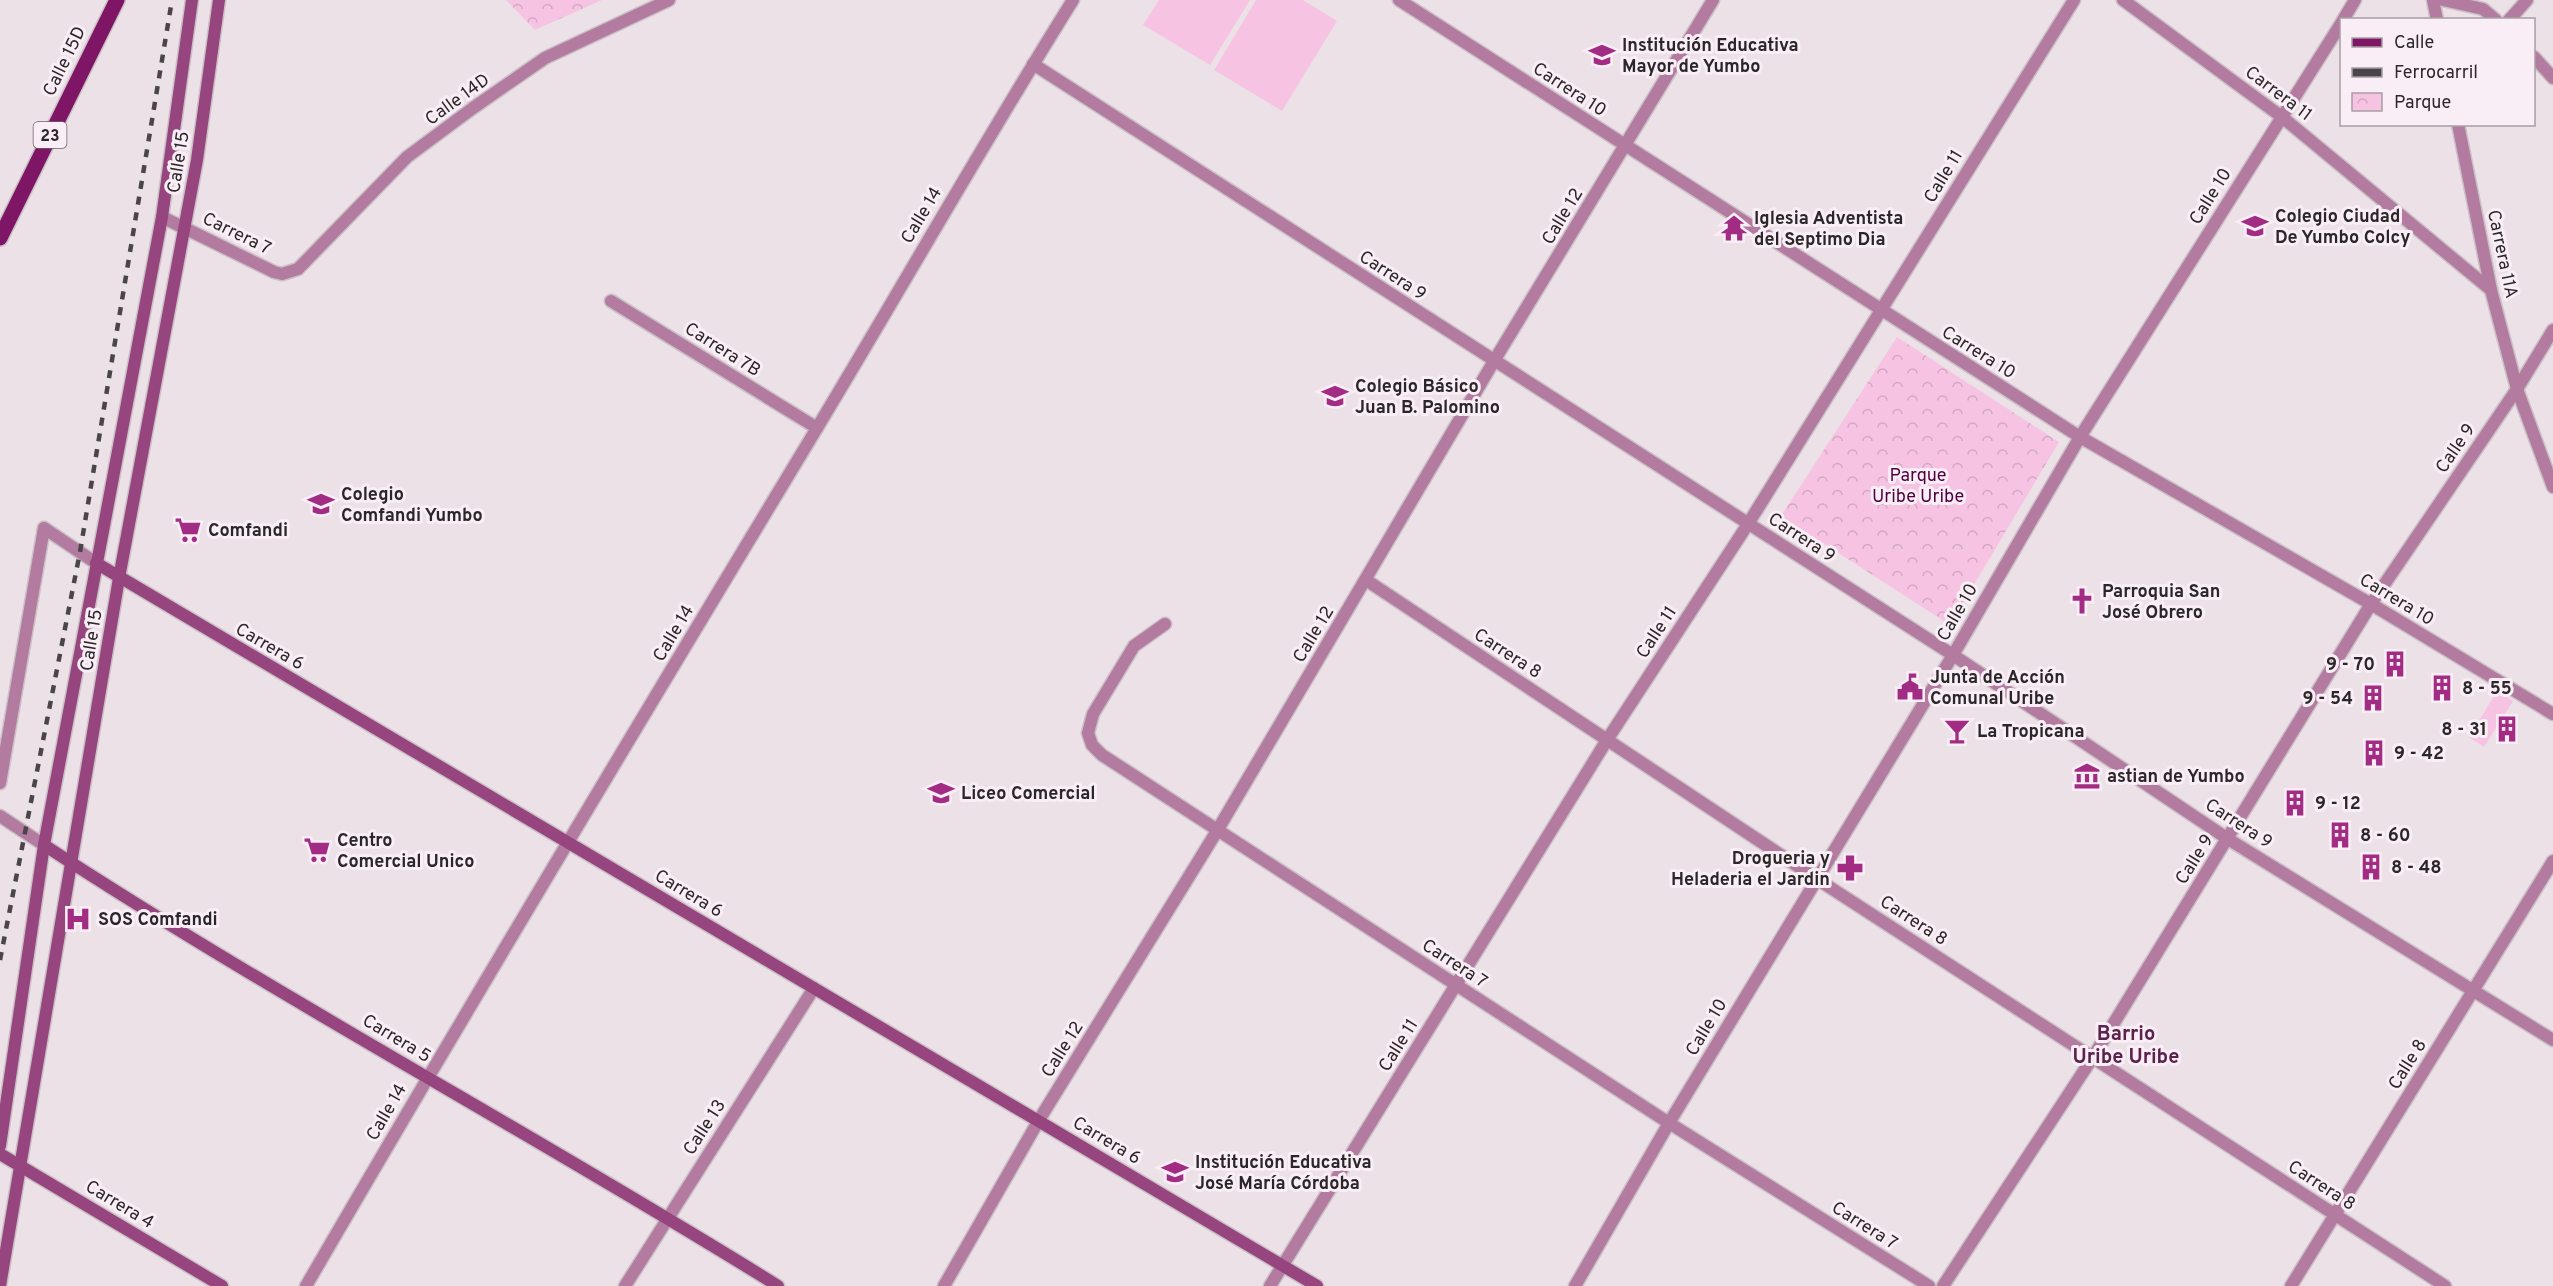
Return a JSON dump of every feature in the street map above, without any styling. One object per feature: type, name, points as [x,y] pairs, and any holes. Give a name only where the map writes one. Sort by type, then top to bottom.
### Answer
[{"type":"main road","name":"Calle 15D","points":[[0,238],[117,0]]},
{"type":"main road","name":"Calle 15","points":[[0,1146],[44,845],[60,770],[96,564],[162,217],[192,0]]},
{"type":"main road","name":"Calle 15","points":[[0,1286],[22,1166],[70,863],[87,776],[119,578],[185,228],[219,0]]},
{"type":"main road","name":"Carrera 6","points":[[96,564],[1317,1286]]},
{"type":"main road","name":"Carrera 5","points":[[44,845],[70,863],[427,1078],[667,1217],[778,1286]]},
{"type":"main road","name":"Carrera 4","points":[[0,1154],[222,1286]]},
{"type":"street","name":"Calle 14D","points":[[298,269],[407,158],[473,108],[545,58],[669,0]]},
{"type":"street","name":"Calle 14","points":[[306,1286],[427,1078],[1073,0]]},
{"type":"street","name":"Carrera 10","points":[[1399,0],[2080,437],[2371,604],[2553,714]]},
{"type":"street","name":"Calle 12","points":[[944,1286],[1039,1120],[1217,831],[1494,361],[1713,0]]},
{"type":"street","name":"Calle 11","points":[[1270,1286],[1607,740],[1748,524],[1882,312],[2074,0]]},
{"type":"street","name":"Carrera 11","points":[[2123,0],[2282,117],[2491,290]]},
{"type":"street","name":"Calle 10","points":[[2344,18],[2355,0]]},
{"type":"street","points":[[2433,0],[2437,18]]},
{"type":"street","points":[[2443,0],[2483,9],[2494,18]]},
{"type":"street","points":[[2511,18],[2527,0]]},
{"type":"street","name":"Calle 10","points":[[1575,1286],[1669,1123],[1953,655],[2080,437],[2340,24]]},
{"type":"street","points":[[2535,58],[2553,78]]},
{"type":"street","name":"Carrera 9","points":[[1033,64],[1953,655],[2228,839],[2553,1040]]},
{"type":"street","name":"Carrera 11A","points":[[2458,126],[2491,290],[2517,389],[2550,468],[2553,487]]},
{"type":"street","name":"Carrera 7","points":[[162,217],[274,272],[282,274],[298,269]]},
{"type":"street","name":"Carrera 7B","points":[[611,301],[817,429]]},
{"type":"street","name":"Calle 9","points":[[1943,1286],[2092,1057],[2371,604],[2517,389],[2553,330]]},
{"type":"street","name":"Carrera 6","points":[[0,783],[44,528],[96,564]]},
{"type":"street","name":"Carrera 8","points":[[1366,580],[1817,879],[2445,1286]]},
{"type":"street","name":"Carrera 7","points":[[1165,624],[1141,640],[1129,653],[1093,714],[1088,733],[1092,745],[1102,754],[1217,831],[1669,1123],[1929,1286]]},
{"type":"street","name":"Carrera 5","points":[[0,816],[44,845]]},
{"type":"street","name":"Calle 8","points":[[2291,1286],[2553,861]]},
{"type":"street","name":"Calle 13","points":[[625,1286],[814,988]]},
{"type":"green space","points":[[506,0],[602,0],[535,30]]},
{"type":"green space","points":[[1159,0],[1250,0],[1210,65],[1143,25]]},
{"type":"green space","points":[[1256,0],[1303,0],[1337,21],[1282,111],[1214,70]]},
{"type":"green space","name":"Parque Uribe Uribe","points":[[1897,337],[2059,442],[1950,625],[1781,516]]},
{"type":"green space","points":[[2497,691],[2513,701],[2484,747],[2469,737]]},
{"type":"railway","points":[[0,960],[80,552],[172,0]]},
{"type":"place","name":"Institución Educativa Mayor de Yumbo","points":[[1602,55]]},
{"type":"place","name":"Colegio Ciudad De Yumbo Colcy","points":[[2255,226]]},
{"type":"place","name":"Iglesia Adventista del Septimo Dia","points":[[1734,228]]},
{"type":"place","name":"Colegio Básico Juan B. Palomino","points":[[1335,396]]},
{"type":"place","name":"Colegio Comfandi Yumbo","points":[[321,504]]},
{"type":"place","name":"Comfandi","points":[[188,530]]},
{"type":"place","name":"Parroquia San José Obrero","points":[[2082,601]]},
{"type":"place","name":"9 - 70","points":[[2395,664]]},
{"type":"place","name":"Junta de Acción Comunal Uribe","points":[[1910,687]]},
{"type":"place","name":"8 - 55","points":[[2442,688]]},
{"type":"place","name":"9 - 54","points":[[2373,698]]},
{"type":"place","name":"8 - 31","points":[[2507,729]]},
{"type":"place","name":"La Tropicana","points":[[1957,731]]},
{"type":"place","name":"9 - 42","points":[[2374,753]]},
{"type":"place","name":"astian de Yumbo","points":[[2087,776]]},
{"type":"place","name":"Liceo Comercial","points":[[941,793]]},
{"type":"place","name":"9 - 12","points":[[2295,803]]},
{"type":"place","name":"8 - 60","points":[[2340,835]]},
{"type":"place","name":"Centro Comercial Unico","points":[[317,850]]},
{"type":"place","name":"8 - 48","points":[[2371,867]]},
{"type":"place","name":"Drogueria y Heladeria el Jardin","points":[[1850,868]]},
{"type":"place","name":"SOS Comfandi","points":[[78,919]]},
{"type":"place","name":"Institución Educativa José María Córdoba","points":[[1175,1172]]},
{"type":"district","name":"Barrio Uribe Uribe","points":[[2126,1044]]}]
